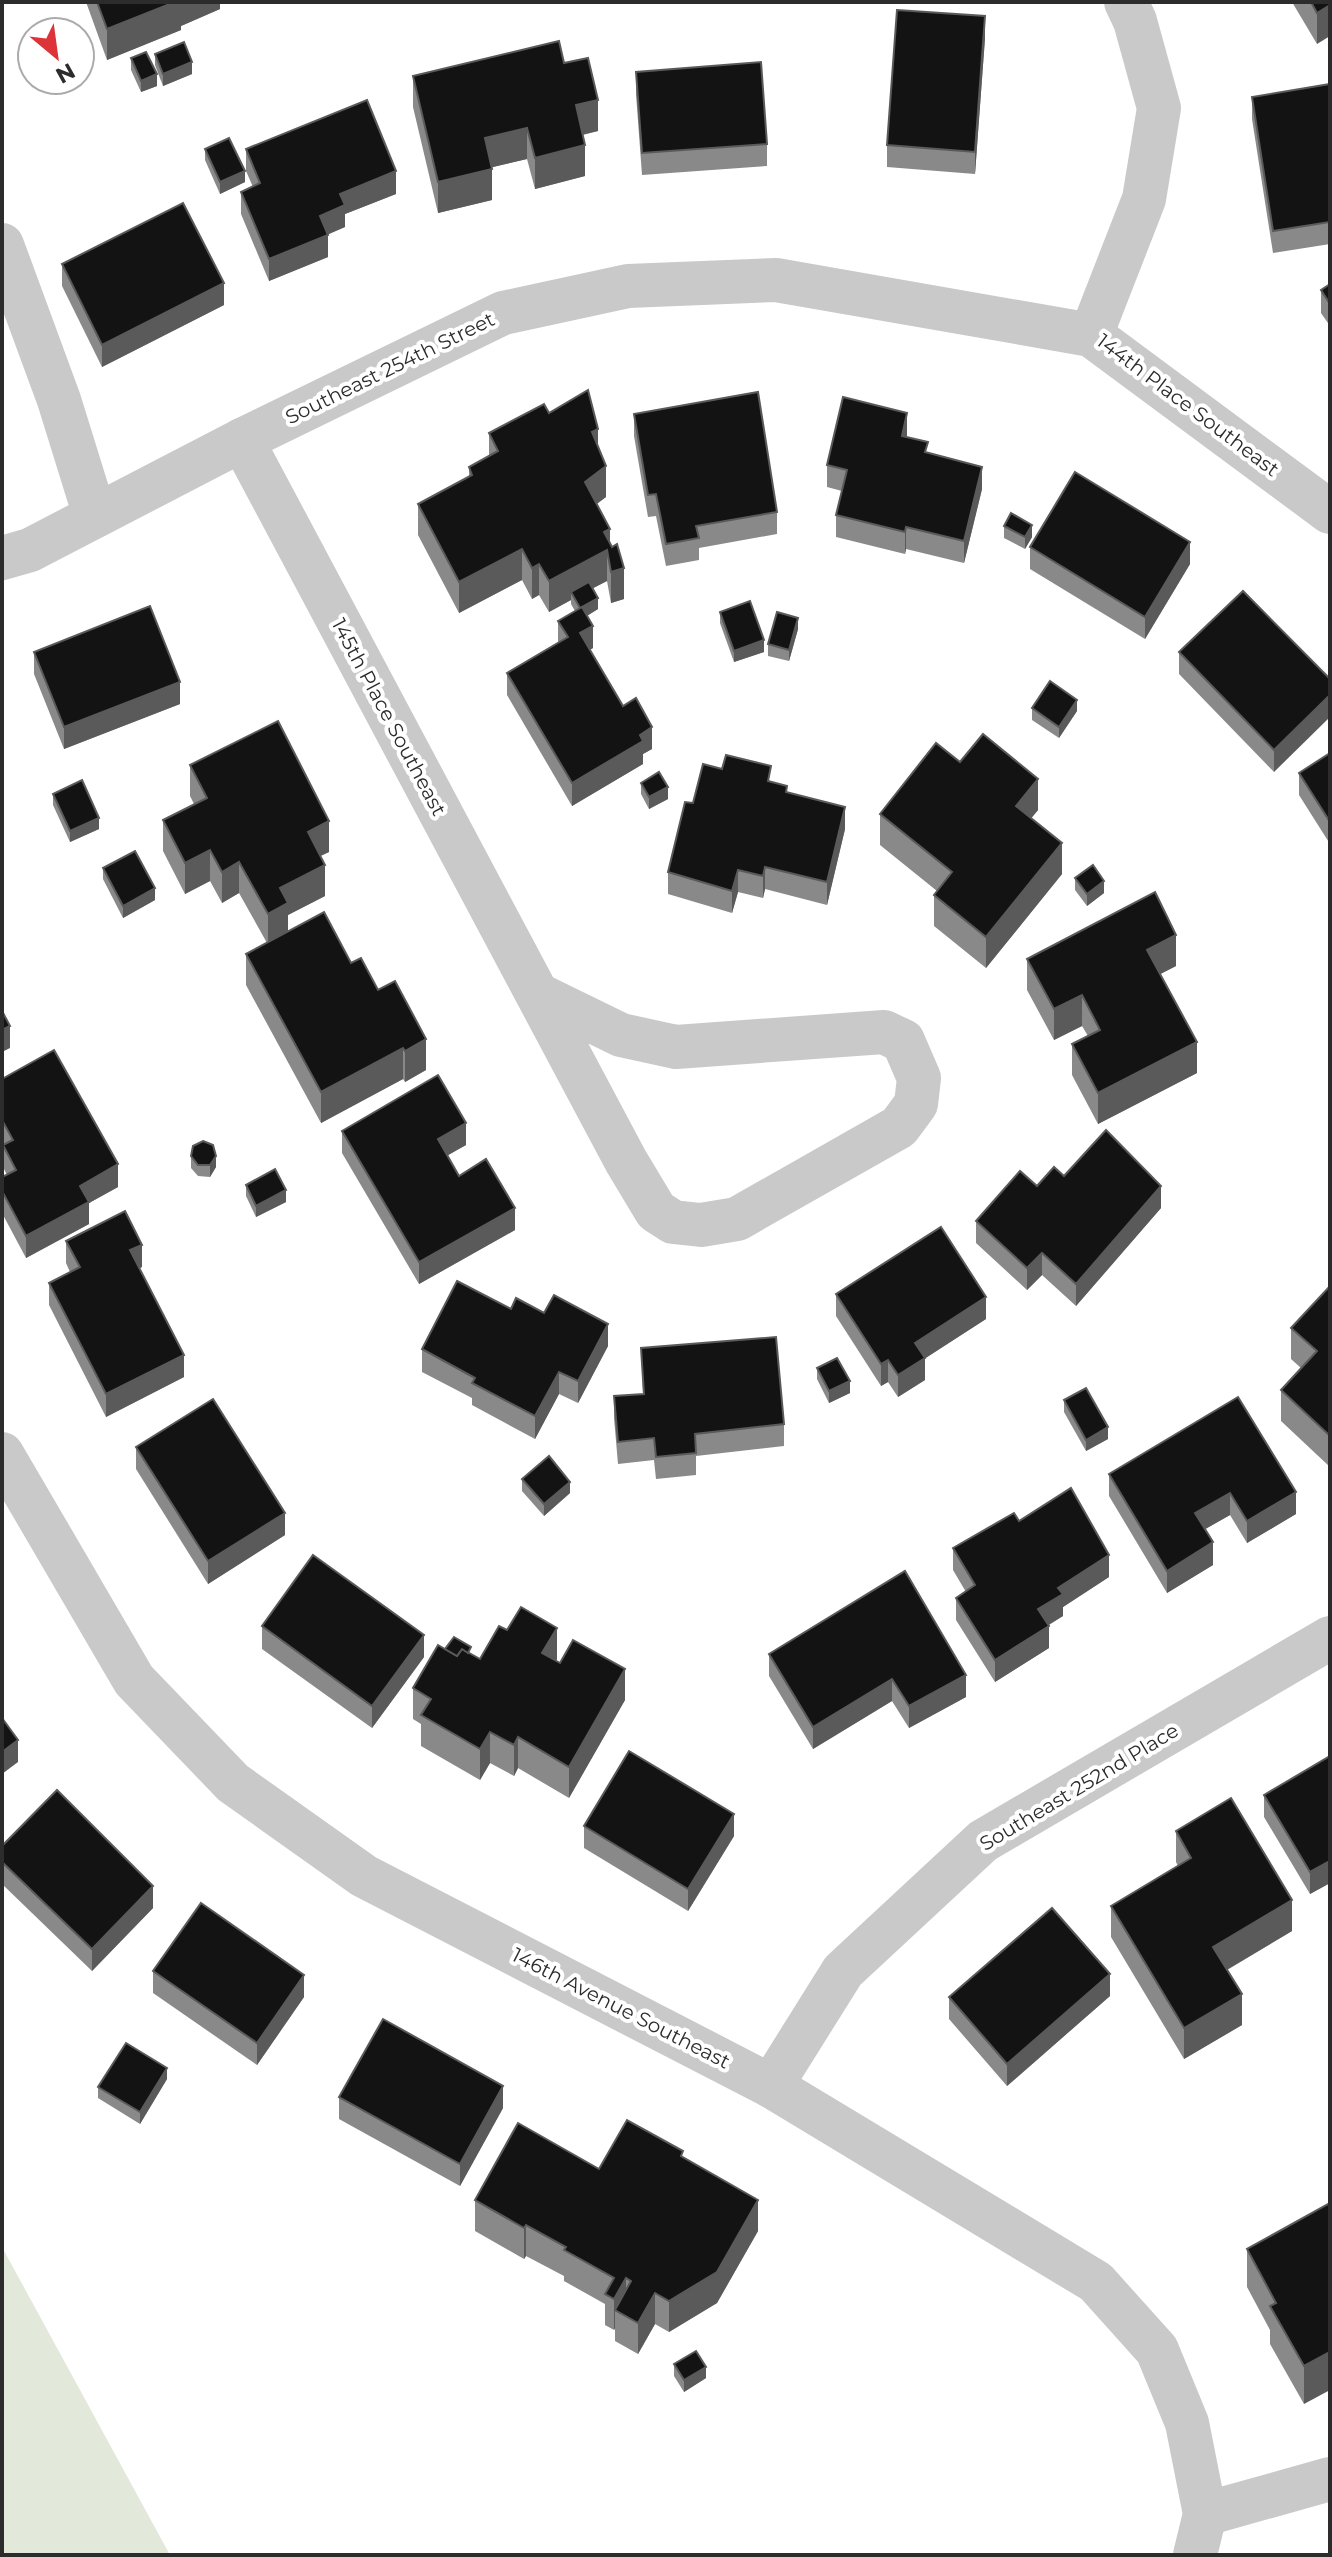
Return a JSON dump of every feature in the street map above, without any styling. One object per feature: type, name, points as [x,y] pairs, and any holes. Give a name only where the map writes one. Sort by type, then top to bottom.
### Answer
[{"type":"street","name":"144th Place Southeast","points":[[1126,2],[1135,21],[1159,108],[1144,199],[1091,335],[1330,512]]},
{"type":"street","points":[[2,245],[59,400],[95,516]]},
{"type":"street","name":"Southeast 254th Street","points":[[2,558],[30,550],[242,440],[503,313],[628,286],[776,280],[1091,335]]},
{"type":"street","name":"145th Place Southeast","points":[[242,440],[537,994],[626,1161],[656,1211],[673,1222],[701,1225],[737,1219],[899,1127],[916,1104],[919,1078],[903,1041],[884,1032],[676,1047],[621,1035],[537,994]]},
{"type":"street","name":"146th Avenue Southeast","points":[[2,1454],[134,1680],[233,1783],[364,1876],[771,2086],[1096,2282],[1157,2350],[1187,2423],[1200,2535]]},
{"type":"street","name":"Southeast 252nd Place","points":[[771,2086],[843,1971],[983,1841],[1330,1638]]},
{"type":"street","points":[[1200,2535],[1330,2479]]},
{"type":"green space","points":[[2,2247],[170,2555],[2,2555]]},
{"type":"building","points":[[97,2],[175,2],[107,29]]},
{"type":"building","points":[[1311,2],[1330,2],[1330,5],[1317,13]]},
{"type":"building","points":[[897,10],[985,16],[975,152],[887,145]]},
{"type":"building","points":[[559,41],[564,63],[588,58],[598,100],[576,105],[585,145],[535,158],[527,128],[485,138],[492,169],[438,182],[413,76]]},
{"type":"building","points":[[184,42],[192,62],[163,74],[155,54]]},
{"type":"building","points":[[146,52],[157,74],[141,81],[131,58]]},
{"type":"building","points":[[761,62],[767,144],[642,153],[636,72]]},
{"type":"building","points":[[1330,84],[1330,222],[1273,231],[1252,97]]},
{"type":"building","points":[[367,100],[396,171],[340,194],[345,205],[320,216],[328,235],[269,259],[241,192],[260,183],[246,149]]},
{"type":"building","points":[[229,138],[245,171],[220,182],[205,149]]},
{"type":"building","points":[[183,203],[224,283],[102,345],[62,264]]},
{"type":"building","points":[[1330,284],[1330,304],[1321,290]]},
{"type":"building","points":[[588,390],[598,429],[592,432],[606,466],[585,482],[610,529],[604,532],[612,547],[617,544],[624,568],[611,572],[607,550],[549,581],[539,564],[532,568],[522,549],[459,582],[418,504],[472,475],[469,467],[498,451],[489,433],[544,404],[549,413]]},
{"type":"building","points":[[758,392],[777,512],[696,526],[699,538],[666,544],[656,494],[648,495],[634,414]]},
{"type":"building","points":[[843,397],[907,413],[902,436],[928,442],[925,452],[982,467],[964,541],[906,527],[905,532],[836,515],[847,470],[827,465]]},
{"type":"building","points":[[1075,472],[1190,542],[1145,617],[1030,547]]},
{"type":"building","points":[[1011,513],[1032,525],[1025,537],[1004,526]]},
{"type":"building","points":[[589,582],[598,598],[580,608],[571,592]]},
{"type":"building","points":[[1243,591],[1330,679],[1330,695],[1274,750],[1179,652]]},
{"type":"building","points":[[750,601],[764,640],[734,651],[720,612]]},
{"type":"building","points":[[150,606],[180,682],[64,727],[34,652]]},
{"type":"building","points":[[582,607],[593,626],[580,633],[623,706],[636,698],[652,727],[640,735],[643,741],[572,783],[507,673],[568,637],[558,621]]},
{"type":"building","points":[[777,612],[798,618],[789,650],[768,644]]},
{"type":"building","points":[[1050,681],[1077,700],[1059,727],[1032,708]]},
{"type":"building","points":[[278,721],[329,821],[308,832],[325,865],[280,888],[288,903],[268,914],[239,862],[222,872],[210,850],[185,863],[163,820],[207,798],[190,765]]},
{"type":"building","points":[[983,734],[1038,779],[1016,806],[1062,843],[986,937],[934,895],[952,872],[880,814],[936,743],[960,762]]},
{"type":"building","points":[[1330,753],[1330,822],[1299,773]]},
{"type":"building","points":[[726,755],[771,766],[768,781],[787,786],[786,792],[845,807],[827,882],[765,867],[763,876],[738,870],[732,891],[668,872],[685,802],[693,803],[703,764],[722,769]]},
{"type":"building","points":[[659,772],[668,787],[649,797],[641,783]]},
{"type":"building","points":[[82,780],[99,818],[70,831],[53,794]]},
{"type":"building","points":[[135,851],[155,888],[123,906],[103,868]]},
{"type":"building","points":[[1093,865],[1104,881],[1087,894],[1075,878]]},
{"type":"building","points":[[1155,892],[1176,935],[1147,950],[1197,1042],[1098,1093],[1072,1044],[1100,1030],[1082,995],[1054,1009],[1027,959]]},
{"type":"building","points":[[324,912],[351,963],[361,958],[378,990],[395,981],[426,1039],[321,1092],[246,954]]},
{"type":"building","points":[[2,1011],[10,1026],[2,1030]]},
{"type":"building","points":[[54,1050],[118,1164],[80,1186],[89,1202],[26,1236],[2,1191],[2,1177],[16,1170],[3,1145],[13,1140],[2,1120],[2,1079]]},
{"type":"building","points":[[438,1075],[466,1123],[438,1139],[459,1176],[486,1159],[515,1208],[419,1262],[342,1131]]},
{"type":"building","points":[[1106,1130],[1161,1186],[1076,1284],[1042,1253],[1027,1268],[976,1221],[1020,1171],[1037,1186],[1054,1167],[1064,1176]]},
{"type":"building","points":[[203,1141],[213,1145],[216,1156],[210,1165],[198,1165],[191,1156],[193,1146]]},
{"type":"building","points":[[275,1169],[286,1190],[256,1206],[246,1185]]},
{"type":"building","points":[[125,1211],[142,1245],[130,1250],[184,1355],[106,1394],[49,1283],[80,1267],[66,1241]]},
{"type":"building","points":[[941,1227],[986,1297],[915,1343],[925,1358],[898,1375],[888,1360],[881,1364],[836,1294]]},
{"type":"building","points":[[457,1281],[511,1309],[516,1298],[544,1313],[554,1295],[608,1324],[578,1381],[559,1372],[535,1416],[472,1383],[475,1378],[422,1349]]},
{"type":"building","points":[[1330,1286],[1330,1436],[1281,1390],[1317,1351],[1291,1328]]},
{"type":"building","points":[[776,1337],[784,1424],[695,1434],[696,1453],[656,1457],[654,1438],[618,1442],[614,1396],[644,1394],[641,1348]]},
{"type":"building","points":[[837,1358],[850,1381],[829,1391],[817,1368]]},
{"type":"building","points":[[1086,1388],[1108,1427],[1086,1440],[1064,1400]]},
{"type":"building","points":[[1238,1397],[1296,1492],[1247,1521],[1230,1493],[1195,1513],[1213,1542],[1167,1571],[1109,1474]]},
{"type":"building","points":[[213,1399],[285,1513],[208,1561],[136,1447]]},
{"type":"building","points":[[549,1456],[570,1482],[544,1504],[522,1479]]},
{"type":"building","points":[[1071,1488],[1109,1555],[1058,1588],[1063,1594],[1038,1609],[1049,1626],[995,1660],[956,1598],[975,1585],[953,1548],[1014,1513],[1019,1521]]},
{"type":"building","points":[[313,1555],[424,1635],[372,1706],[262,1626]]},
{"type":"building","points":[[905,1571],[966,1675],[909,1706],[892,1679],[813,1727],[769,1654]]},
{"type":"building","points":[[521,1607],[557,1628],[542,1653],[560,1663],[573,1640],[625,1669],[569,1767],[518,1737],[514,1745],[490,1732],[480,1749],[421,1715],[431,1699],[413,1688],[438,1645],[457,1656],[462,1649],[480,1659],[499,1626],[507,1630]]},
{"type":"building","points":[[454,1637],[471,1647],[468,1653],[462,1649],[457,1656],[445,1649]]},
{"type":"building","points":[[2,1718],[18,1740],[2,1752]]},
{"type":"building","points":[[629,1751],[734,1814],[688,1889],[584,1826]]},
{"type":"building","points":[[1330,1756],[1330,1861],[1310,1872],[1264,1795]]},
{"type":"building","points":[[57,1790],[153,1886],[92,1949],[2,1862],[2,1846]]},
{"type":"building","points":[[1231,1798],[1292,1900],[1213,1947],[1242,1994],[1184,2028],[1111,1906],[1191,1858],[1176,1831]]},
{"type":"building","points":[[201,1903],[304,1975],[257,2043],[153,1971]]},
{"type":"building","points":[[1052,1908],[1110,1974],[1007,2064],[949,1997]]},
{"type":"building","points":[[383,2019],[503,2086],[460,2164],[339,2097]]},
{"type":"building","points":[[126,2043],[167,2068],[140,2112],[98,2087]]},
{"type":"building","points":[[627,2120],[683,2151],[681,2156],[758,2200],[717,2272],[669,2301],[655,2293],[638,2323],[615,2310],[631,2281],[626,2278],[614,2299],[605,2294],[614,2278],[564,2250],[566,2247],[475,2200],[518,2123],[599,2169]]},
{"type":"building","points":[[1330,2203],[1330,2352],[1304,2366],[1270,2306],[1276,2303],[1247,2249]]},
{"type":"building","points":[[696,2351],[706,2367],[684,2380],[674,2364]]}]
